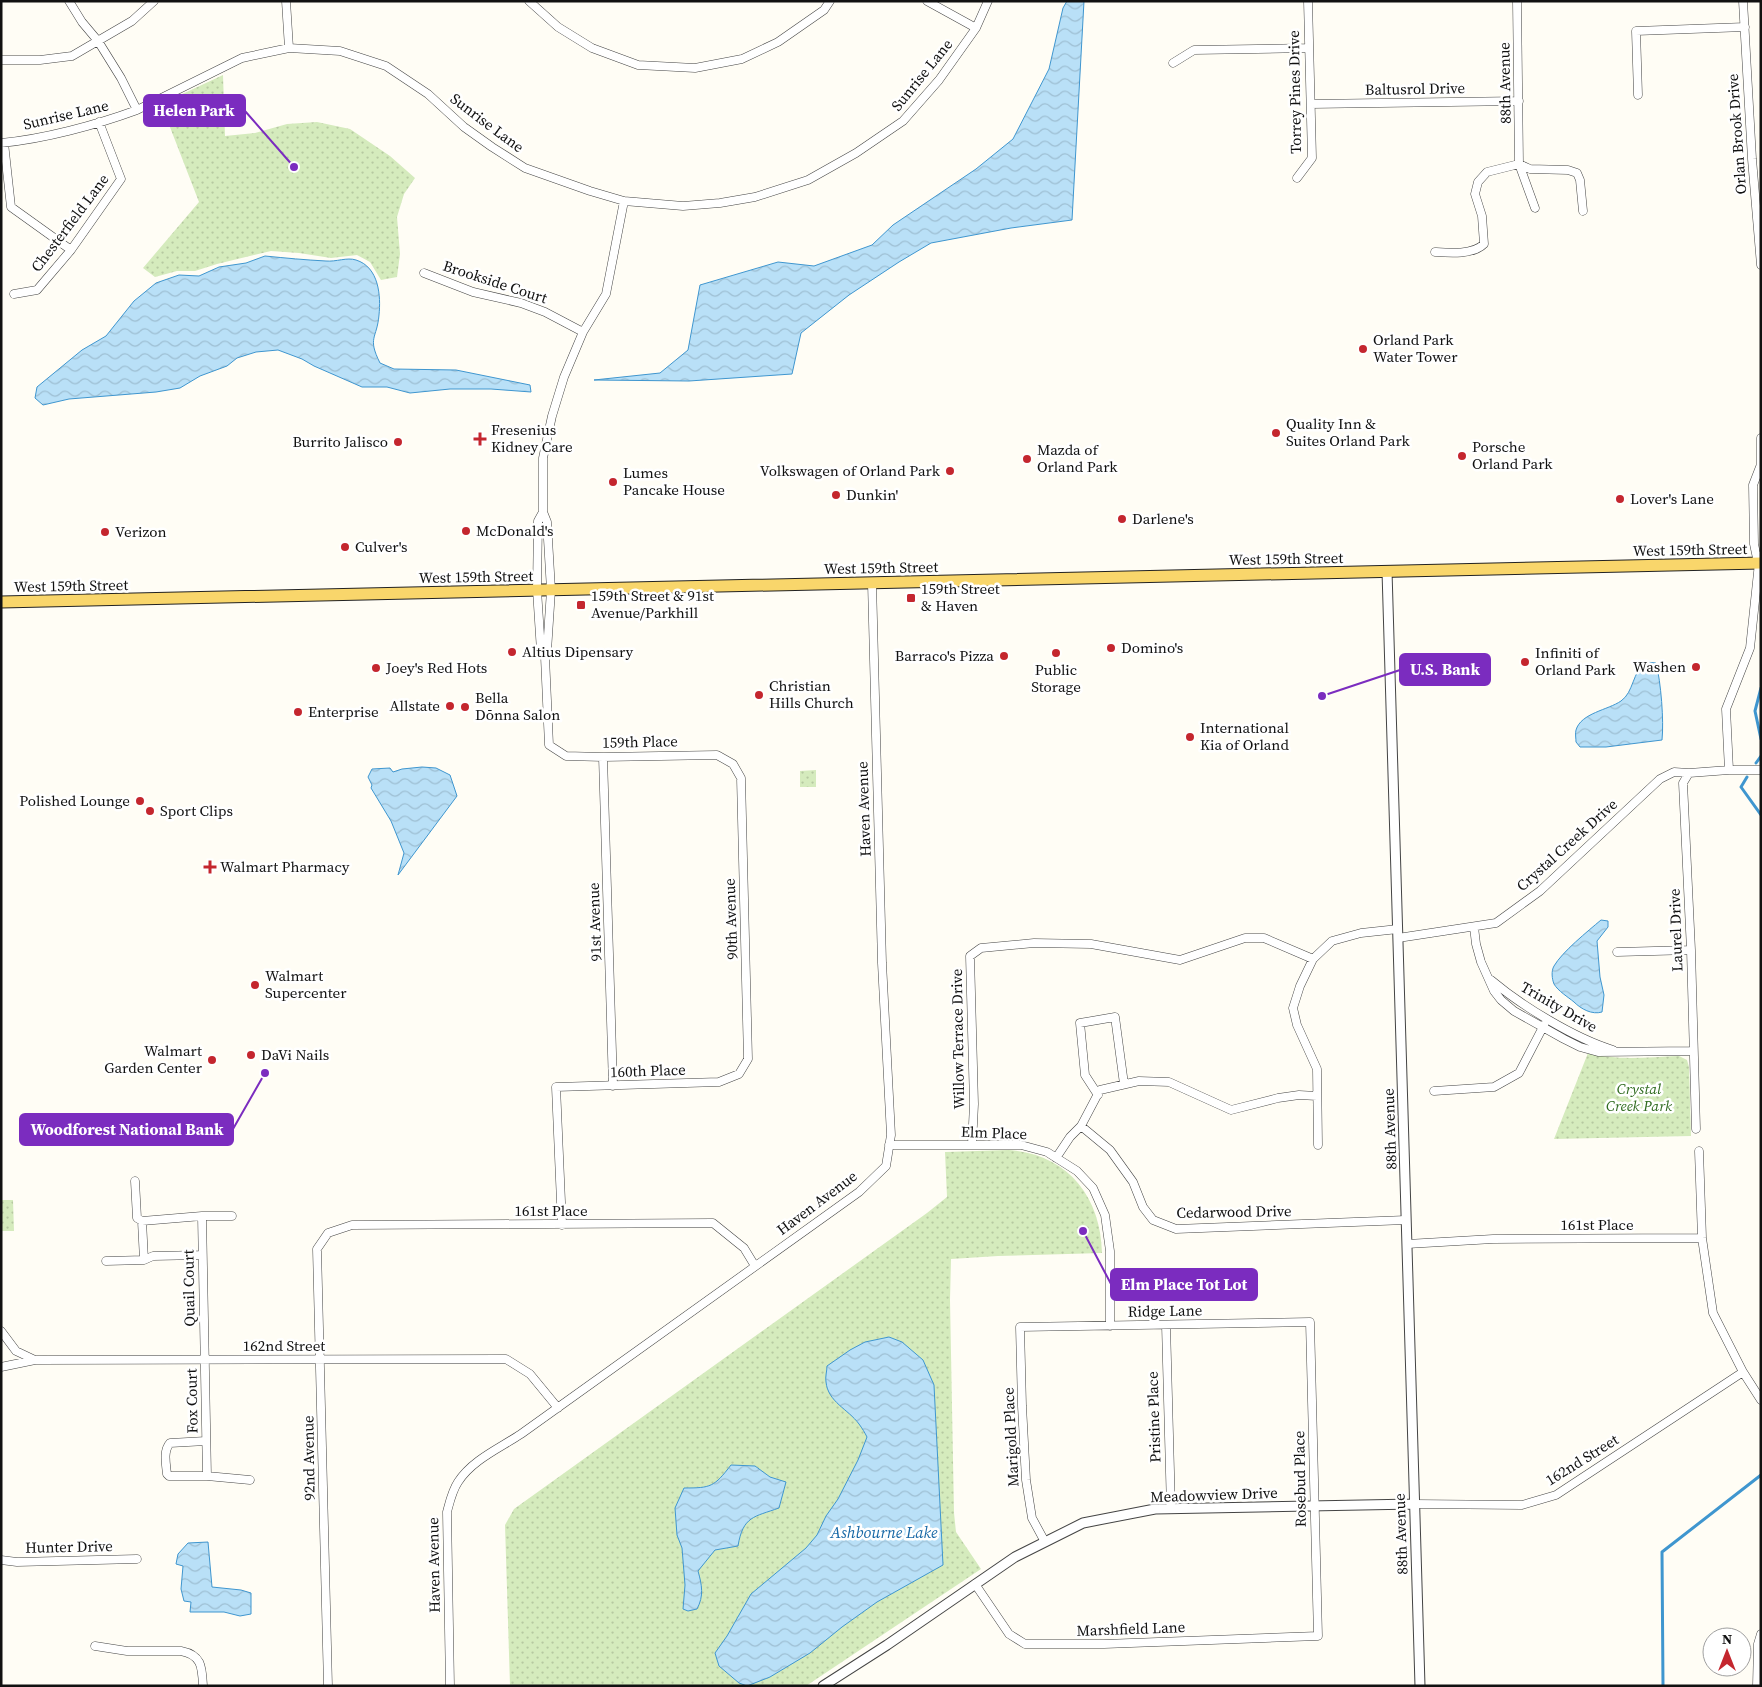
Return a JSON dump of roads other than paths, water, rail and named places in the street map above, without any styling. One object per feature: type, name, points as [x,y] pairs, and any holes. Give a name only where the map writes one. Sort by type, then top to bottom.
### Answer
[{"type":"main road","name":"West 159th Street","points":[[1,602],[1760,561]]},
{"type":"street","points":[[69,1],[82,22],[98,41],[121,78],[137,110]]},
{"type":"street","points":[[1,60],[40,60],[72,56],[132,21],[154,1]]},
{"type":"street","points":[[286,1],[289,48]]},
{"type":"street","points":[[529,1],[558,27],[592,48],[638,65],[695,68],[742,59],[778,42],[824,10],[830,1]]},
{"type":"street","points":[[927,1],[976,28]]},
{"type":"street","name":"Sunrise Lane","points":[[2,143],[66,131],[137,110],[242,58],[289,48],[340,51],[386,66],[428,94],[464,126],[525,168],[624,201],[682,206],[720,203],[755,197],[808,180],[856,153],[903,121],[939,80],[976,28],[988,1]]},
{"type":"street","name":"Torrey Pines Drive","points":[[1298,178],[1312,158],[1308,1]]},
{"type":"street","name":"88th Avenue","points":[[1517,1],[1519,164],[1535,208]]},
{"type":"street","name":"Orlan Brook Drive","points":[[1743,1],[1752,159],[1761,265]]},
{"type":"street","points":[[1638,95],[1636,32],[1745,27]]},
{"type":"street","points":[[1173,63],[1194,50],[1309,48]]},
{"type":"street","name":"Baltusrol Drive","points":[[1311,104],[1519,101]]},
{"type":"street","name":"Chesterfield Lane","points":[[14,294],[37,290],[71,250],[122,179],[99,122]]},
{"type":"street","points":[[2,143],[11,207],[71,250]]},
{"type":"street","points":[[1435,252],[1463,252],[1479,249],[1484,244],[1482,216],[1475,194],[1478,182],[1487,172],[1519,164],[1530,169],[1568,170],[1577,173],[1580,180],[1583,211]]},
{"type":"street","points":[[545,657],[551,590],[547,522],[543,512],[543,458],[564,377],[583,332],[606,294],[624,201]]},
{"type":"street","name":"Brookside Court","points":[[424,273],[473,292],[520,303],[583,332]]},
{"type":"street","points":[[1729,770],[1726,709],[1750,648],[1760,561],[1754,544],[1753,485],[1760,469],[1761,438]]},
{"type":"street","points":[[543,512],[538,521],[537,590],[542,651],[545,657]]},
{"type":"street","name":"88th Avenue","points":[[1387,571],[1420,1686]]},
{"type":"street","name":"Haven Avenue","points":[[450,1686],[447,1512],[451,1496],[466,1471],[558,1408],[859,1192],[886,1166],[891,1135],[882,952],[872,583]]},
{"type":"street","name":"159th Place","points":[[545,657],[548,745],[566,756],[718,755],[733,764]]},
{"type":"street","name":"91st Avenue","points":[[603,757],[613,1086]]},
{"type":"street","name":"90th Avenue","points":[[733,764],[741,778],[748,1059],[739,1074]]},
{"type":"street","points":[[1689,773],[1761,770]]},
{"type":"street","name":"Crystal Creek Drive","points":[[1398,938],[1496,923],[1540,891],[1660,779],[1674,772],[1689,773]]},
{"type":"street","name":"Laurel Drive","points":[[1689,773],[1682,783],[1691,950],[1696,1129]]},
{"type":"street","name":"Trinity Drive","points":[[1474,927],[1481,962],[1500,1000],[1514,1011],[1543,1028],[1580,1047],[1598,1052],[1694,1052]]},
{"type":"street","points":[[1318,1145],[1317,1069],[1296,1025],[1293,1008],[1300,986],[1313,959],[1332,941],[1361,933],[1398,928]]},
{"type":"street","name":"Willow Terrace Drive","points":[[972,1146],[974,1104],[970,956],[981,948],[1034,943],[1091,944],[1180,960],[1245,938],[1264,938],[1313,959]]},
{"type":"street","points":[[1617,952],[1691,950]]},
{"type":"street","name":"Trinity Drive","points":[[1488,978],[1513,997],[1548,1018],[1601,1046],[1622,1053]]},
{"type":"street","points":[[1098,1095],[1085,1075],[1080,1022],[1115,1017],[1124,1084]]},
{"type":"street","points":[[1434,1091],[1494,1087],[1519,1073],[1548,1018]]},
{"type":"street","name":"160th Place","points":[[562,1225],[556,1087],[719,1082],[739,1074]]},
{"type":"street","points":[[1056,1158],[1070,1137],[1081,1126],[1100,1090],[1124,1084],[1140,1081],[1168,1082],[1231,1110],[1278,1098],[1299,1095],[1316,1096]]},
{"type":"street","name":"Cedarwood Drive","points":[[1081,1126],[1110,1150],[1133,1182],[1143,1207],[1153,1220],[1176,1230],[1406,1220]]},
{"type":"street","name":"Elm Place","points":[[889,1146],[1021,1146],[1047,1152],[1077,1171],[1093,1188],[1105,1215],[1110,1251],[1110,1326]]},
{"type":"street","points":[[1698,1151],[1702,1238],[1713,1313],[1743,1372],[1761,1400]]},
{"type":"street","points":[[135,1181],[137,1218],[142,1221],[202,1216],[232,1216]]},
{"type":"street","name":"Quail Court","points":[[202,1216],[204,1360]]},
{"type":"street","points":[[142,1221],[144,1260]]},
{"type":"street","name":"161st Place","points":[[328,1233],[352,1225],[562,1225],[713,1222],[744,1248],[755,1266]]},
{"type":"street","name":"92nd Avenue","points":[[328,1233],[317,1250],[328,1686]]},
{"type":"street","name":"161st Place","points":[[1407,1244],[1493,1239],[1702,1238]]},
{"type":"street","points":[[106,1261],[144,1260],[154,1256],[202,1255]]},
{"type":"street","name":"Ridge Lane","points":[[1020,1327],[1310,1322]]},
{"type":"street","name":"Rosebud Place","points":[[1310,1322],[1318,1636]]},
{"type":"street","name":"Pristine Place","points":[[1166,1325],[1171,1509]]},
{"type":"street","name":"Marigold Place","points":[[1020,1327],[1026,1480],[1032,1518],[1045,1542]]},
{"type":"street","name":"162nd Street","points":[[1,1331],[16,1351],[35,1360],[506,1359],[530,1374],[558,1408]]},
{"type":"street","points":[[1,1367],[35,1360]]},
{"type":"street","name":"Fox Court","points":[[204,1360],[207,1476]]},
{"type":"street","name":"162nd Street","points":[[1414,1504],[1522,1505],[1556,1495],[1743,1372]]},
{"type":"street","name":"Fox Court","points":[[206,1441],[170,1443],[165,1452],[167,1474],[169,1476],[207,1476],[250,1480]]},
{"type":"street","name":"Meadowview Drive","points":[[822,1686],[887,1645],[1015,1557],[1083,1523],[1155,1509],[1414,1504]]},
{"type":"street","name":"Hunter Drive","points":[[1,1560],[17,1562],[137,1560]]},
{"type":"street","name":"Marshfield Lane","points":[[975,1584],[1009,1634],[1025,1644],[1104,1644],[1318,1636]]},
{"type":"street","points":[[1757,1686],[1758,1644],[1761,1634]]},
{"type":"street","points":[[95,1646],[127,1652],[188,1652],[194,1655],[200,1663],[203,1686]]},
{"type":"water","points":[[1067,1],[1084,1],[1072,220],[1011,228],[931,243],[849,295],[801,333],[792,374],[689,381],[594,380],[660,373],[688,350],[700,285],[778,262],[814,266],[872,245],[893,225],[976,169],[1013,139],[1049,69],[1063,8]]},
{"type":"water","points":[[265,256],[326,261],[353,259],[370,269],[379,291],[379,315],[373,343],[380,363],[394,369],[456,370],[530,385],[531,392],[491,389],[450,389],[410,393],[387,387],[362,387],[278,350],[256,352],[237,358],[227,366],[200,376],[180,388],[156,392],[69,399],[43,405],[35,398],[37,387],[82,350],[106,336],[134,301],[156,283],[179,275],[199,276],[219,267],[246,263]]},
{"type":"water","points":[[1646,662],[1656,663],[1658,671],[1661,691],[1662,740],[1606,747],[1580,747],[1576,742],[1576,730],[1579,724],[1589,716],[1621,701],[1628,693],[1641,666]]},
{"type":"water","points":[[422,767],[436,768],[450,775],[457,796],[398,875],[404,853],[391,821],[371,788],[372,785],[368,777],[372,769],[390,768],[393,772]]},
{"type":"water","points":[[1601,920],[1608,921],[1608,927],[1597,941],[1600,977],[1604,995],[1602,1012],[1594,1013],[1580,1007],[1558,989],[1554,984],[1552,973],[1554,966],[1563,954]]},
{"type":"water","name":"Ashbourne Lake","points":[[889,1337],[902,1342],[923,1360],[934,1385],[943,1565],[877,1602],[810,1653],[770,1677],[747,1686],[739,1683],[719,1666],[715,1653],[751,1594],[806,1548],[817,1535],[858,1460],[867,1437],[855,1419],[830,1395],[826,1380],[827,1366],[865,1342]]},
{"type":"water","points":[[731,1465],[755,1466],[770,1477],[786,1482],[779,1508],[751,1519],[743,1529],[738,1546],[715,1550],[698,1571],[702,1590],[701,1600],[697,1609],[688,1611],[683,1609],[685,1585],[682,1548],[677,1535],[675,1508],[684,1488],[700,1488],[711,1485]]},
{"type":"water","points":[[208,1542],[212,1587],[251,1593],[251,1614],[240,1616],[224,1612],[190,1612],[191,1602],[184,1601],[181,1589],[183,1566],[176,1564],[178,1554],[188,1543]]},
{"type":"waterway","points":[[1761,688],[1755,711],[1761,739]]},
{"type":"waterway","points":[[1756,763],[1761,756]]},
{"type":"waterway","points":[[1747,777],[1741,787],[1761,815]]},
{"type":"waterway","points":[[1663,1686],[1662,1552],[1761,1475]]},
{"type":"place","name":"Helen Park","points":[[294,167]]},
{"type":"place","name":"Orland Park Water Tower","points":[[1363,349]]},
{"type":"place","name":"Quality Inn & Suites Orland Park","points":[[1276,433]]},
{"type":"place","name":"Fresenius Kidney Care","points":[[480,439]]},
{"type":"place","name":"Burrito Jalisco","points":[[398,442]]},
{"type":"place","name":"Porsche Orland Park","points":[[1462,456]]},
{"type":"place","name":"Mazda of Orland Park","points":[[1027,459]]},
{"type":"place","name":"Volkswagen of Orland Park","points":[[950,471]]},
{"type":"place","name":"Lumes Pancake House","points":[[613,482]]},
{"type":"place","name":"Dunkin'","points":[[836,495]]},
{"type":"place","name":"Lover's Lane","points":[[1620,499]]},
{"type":"place","name":"Darlene's","points":[[1122,519]]},
{"type":"place","name":"McDonald's","points":[[466,531]]},
{"type":"place","name":"Verizon","points":[[105,532]]},
{"type":"place","name":"Culver's","points":[[345,547]]},
{"type":"place","name":"159th Street & Haven","points":[[911,598]]},
{"type":"place","name":"159th Street & 91st Avenue/Parkhill","points":[[581,605]]},
{"type":"place","name":"Domino's","points":[[1111,648]]},
{"type":"place","name":"Altius Dipensary","points":[[512,652]]},
{"type":"place","name":"Public Storage","points":[[1056,653]]},
{"type":"place","name":"Barraco's Pizza","points":[[1004,656]]},
{"type":"place","name":"Infiniti of Orland Park","points":[[1525,662]]},
{"type":"place","name":"Washen","points":[[1696,667]]},
{"type":"place","name":"Joey's Red Hots","points":[[376,668]]},
{"type":"place","name":"Christian Hills Church","points":[[759,695]]},
{"type":"place","name":"U.S. Bank","points":[[1322,696]]},
{"type":"place","name":"Allstate","points":[[450,706]]},
{"type":"place","name":"Bella Dōnna Salon","points":[[465,707]]},
{"type":"place","name":"Enterprise","points":[[298,712]]},
{"type":"place","name":"International Kia of Orland","points":[[1190,737]]},
{"type":"place","name":"Polished Lounge","points":[[140,801]]},
{"type":"place","name":"Sport Clips","points":[[150,811]]},
{"type":"place","name":"Walmart Pharmacy","points":[[210,867]]},
{"type":"place","name":"Walmart Supercenter","points":[[255,985]]},
{"type":"place","name":"DaVi Nails","points":[[251,1055]]},
{"type":"place","name":"Walmart Garden Center","points":[[212,1060]]},
{"type":"place","name":"Woodforest National Bank","points":[[265,1073]]},
{"type":"place","name":"Elm Place Tot Lot","points":[[1083,1231]]},
{"type":"park label","name":"Crystal Creek Park","points":[[1639,1098]]}]
